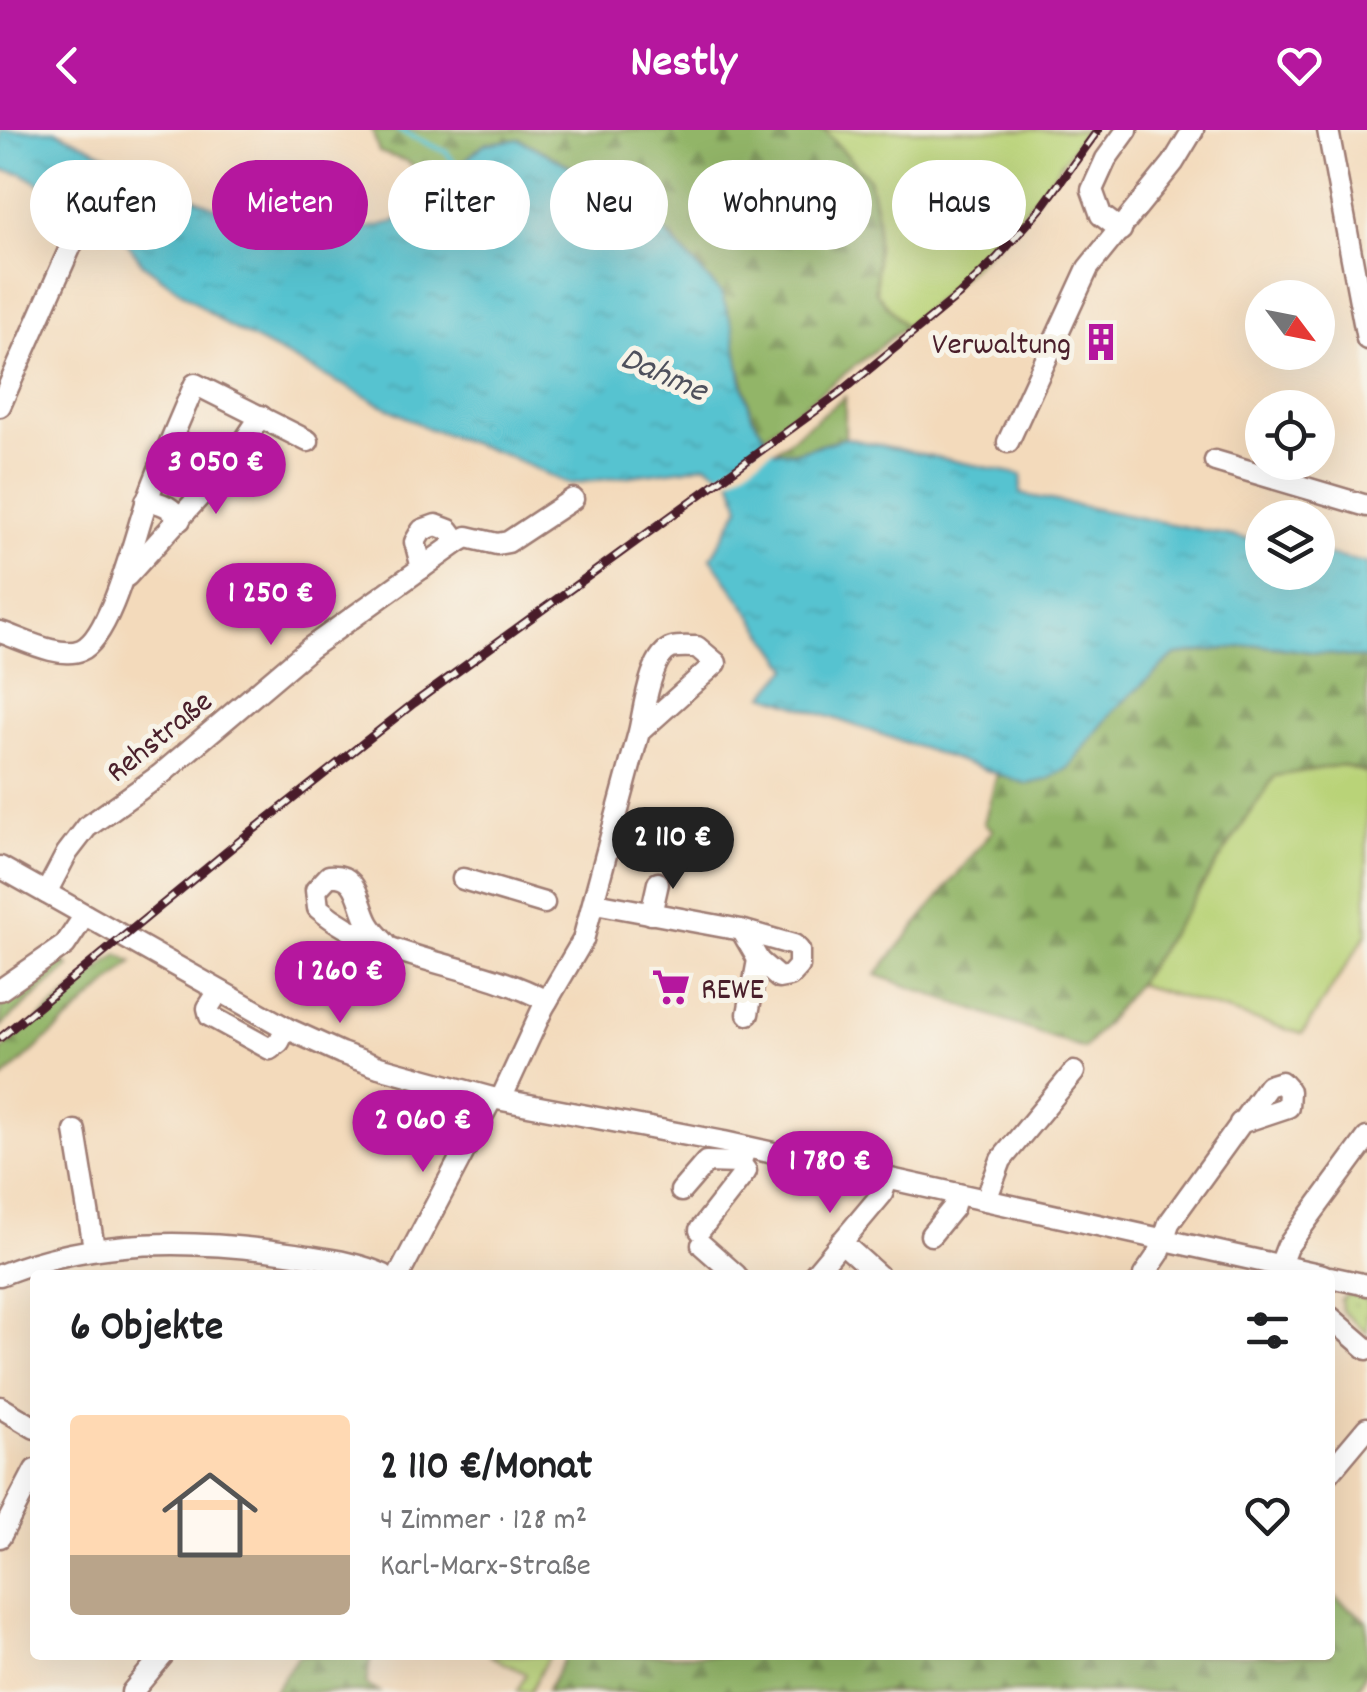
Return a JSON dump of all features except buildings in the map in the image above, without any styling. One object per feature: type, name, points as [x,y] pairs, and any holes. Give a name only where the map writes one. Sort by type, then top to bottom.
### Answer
[{"type":"street","points":[[1120,230],[1101,216],[1092,190],[1106,160],[1127,130]]},
{"type":"street","points":[[1008,442],[1088,268],[1174,164],[1193,130]]},
{"type":"street","points":[[1328,130],[1367,339]]},
{"type":"street","points":[[0,406],[69,250]]},
{"type":"street","points":[[0,632],[71,652],[85,649],[94,638],[123,581],[146,501],[195,384],[308,441]]},
{"type":"street","points":[[123,581],[228,465],[261,416]]},
{"type":"street","points":[[1216,460],[1367,506]]},
{"type":"street","points":[[422,568],[414,542],[422,530],[436,524],[449,530],[458,542],[467,537],[496,544],[508,542],[573,499]]},
{"type":"street","points":[[146,501],[175,511],[180,520]]},
{"type":"street","name":"Rehstraße","points":[[46,892],[87,826],[148,784],[310,648],[458,542]]},
{"type":"street","points":[[402,1270],[583,940],[596,903],[656,663],[673,648],[697,648],[716,663],[639,732]]},
{"type":"street","points":[[0,867],[286,1028],[372,1064],[497,1098],[743,1155],[986,1200],[1281,1270],[1287,1248],[1367,1138]]},
{"type":"street","points":[[463,879],[544,903]]},
{"type":"street","points":[[651,914],[658,883]]},
{"type":"street","points":[[596,903],[741,930],[786,941],[799,950],[799,966],[790,976],[779,978],[758,960],[741,930]]},
{"type":"street","points":[[0,990],[65,945],[85,915]]},
{"type":"street","points":[[386,944],[420,958],[521,987],[547,1001]]},
{"type":"street","points":[[748,1014],[758,960]]},
{"type":"street","points":[[986,1200],[1000,1160],[1074,1072]]},
{"type":"street","points":[[1147,1270],[1159,1253],[1169,1223],[1240,1123]]},
{"type":"street","points":[[74,1131],[94,1248]]},
{"type":"street","points":[[680,1191],[706,1162],[743,1155]]},
{"type":"street","points":[[731,1270],[701,1237],[744,1176],[743,1155]]},
{"type":"street","points":[[818,1270],[882,1194],[887,1180]]},
{"type":"street","points":[[931,1235],[953,1208],[957,1194]]},
{"type":"street","points":[[841,1242],[872,1270]]},
{"type":"street","points":[[0,1274],[94,1248],[168,1243],[262,1249],[328,1258],[368,1270]]},
{"type":"street","points":[[1335,1282],[1367,1285]]},
{"type":"street","points":[[1335,1321],[1367,1348]]},
{"type":"street","points":[[0,1406],[30,1425]]},
{"type":"street","points":[[1335,1466],[1367,1428]]},
{"type":"street","points":[[0,1537],[30,1480]]},
{"type":"street","points":[[132,1692],[159,1660]]},
{"type":"green space","points":[[372,130],[824,130],[852,160],[688,160],[688,250],[872,250],[872,193],[877,216],[876,292],[905,327],[764,436],[752,416],[721,293],[668,235],[668,160],[559,160],[520,139],[484,144],[466,160],[403,160],[379,152]]},
{"type":"green space","points":[[824,130],[1085,130],[1026,208],[1026,160],[892,160],[892,250],[988,250],[905,327],[876,292],[877,216],[872,160],[852,160]]},
{"type":"green space","points":[[845,397],[845,438],[797,452],[775,451]]},
{"type":"green space","points":[[1258,645],[1367,659],[1367,773],[1342,765],[1275,776],[1137,984],[1084,1049],[876,975],[993,830],[984,823],[997,774],[1028,784],[1068,768],[1113,711],[1175,655]]},
{"type":"green space","points":[[1342,765],[1367,773],[1367,934],[1302,1034],[1137,984],[1275,775]]},
{"type":"green space","points":[[118,954],[133,962],[0,1081],[0,1051]]},
{"type":"green space","points":[[61,957],[69,967],[0,1027],[0,996]]},
{"type":"green space","points":[[1348,1294],[1367,1299],[1367,1333],[1342,1311],[1341,1300]]},
{"type":"green space","points":[[1335,1598],[1367,1621],[1367,1670],[1357,1692],[546,1692],[563,1660],[1335,1660]]},
{"type":"green space","points":[[295,1660],[370,1660],[366,1685],[378,1692],[273,1692]]},
{"type":"green space","points":[[499,1660],[546,1660],[530,1692],[517,1692],[526,1674]]},
{"type":"water","points":[[0,130],[55,130],[117,160],[30,160],[30,178],[0,170]]},
{"type":"water","name":"Dahme","points":[[519,139],[558,160],[550,160],[550,250],[668,250],[668,235],[721,293],[733,327],[752,416],[775,451],[797,452],[845,438],[1022,475],[1020,494],[1245,539],[1245,590],[1335,590],[1335,556],[1367,563],[1367,659],[1258,645],[1175,655],[1113,711],[1068,768],[1046,780],[1027,784],[765,695],[789,668],[711,558],[740,507],[732,481],[706,464],[568,484],[508,456],[427,428],[228,326],[143,264],[133,250],[192,250],[192,196],[212,206],[212,250],[368,250],[368,228],[388,223],[388,250],[530,250],[530,160],[466,160],[484,144]]},
{"type":"pier","points":[[771,436],[778,446],[726,483],[717,476]]},
{"type":"waterway","points":[[398,130],[446,152],[452,160]]},
{"type":"railway","points":[[0,1038],[414,703],[840,393],[959,295],[1043,206],[1098,130]]},
{"type":"place","name":"Verwaltung","points":[[1101,342]]},
{"type":"place","name":"REWE","points":[[671,987]]}]
